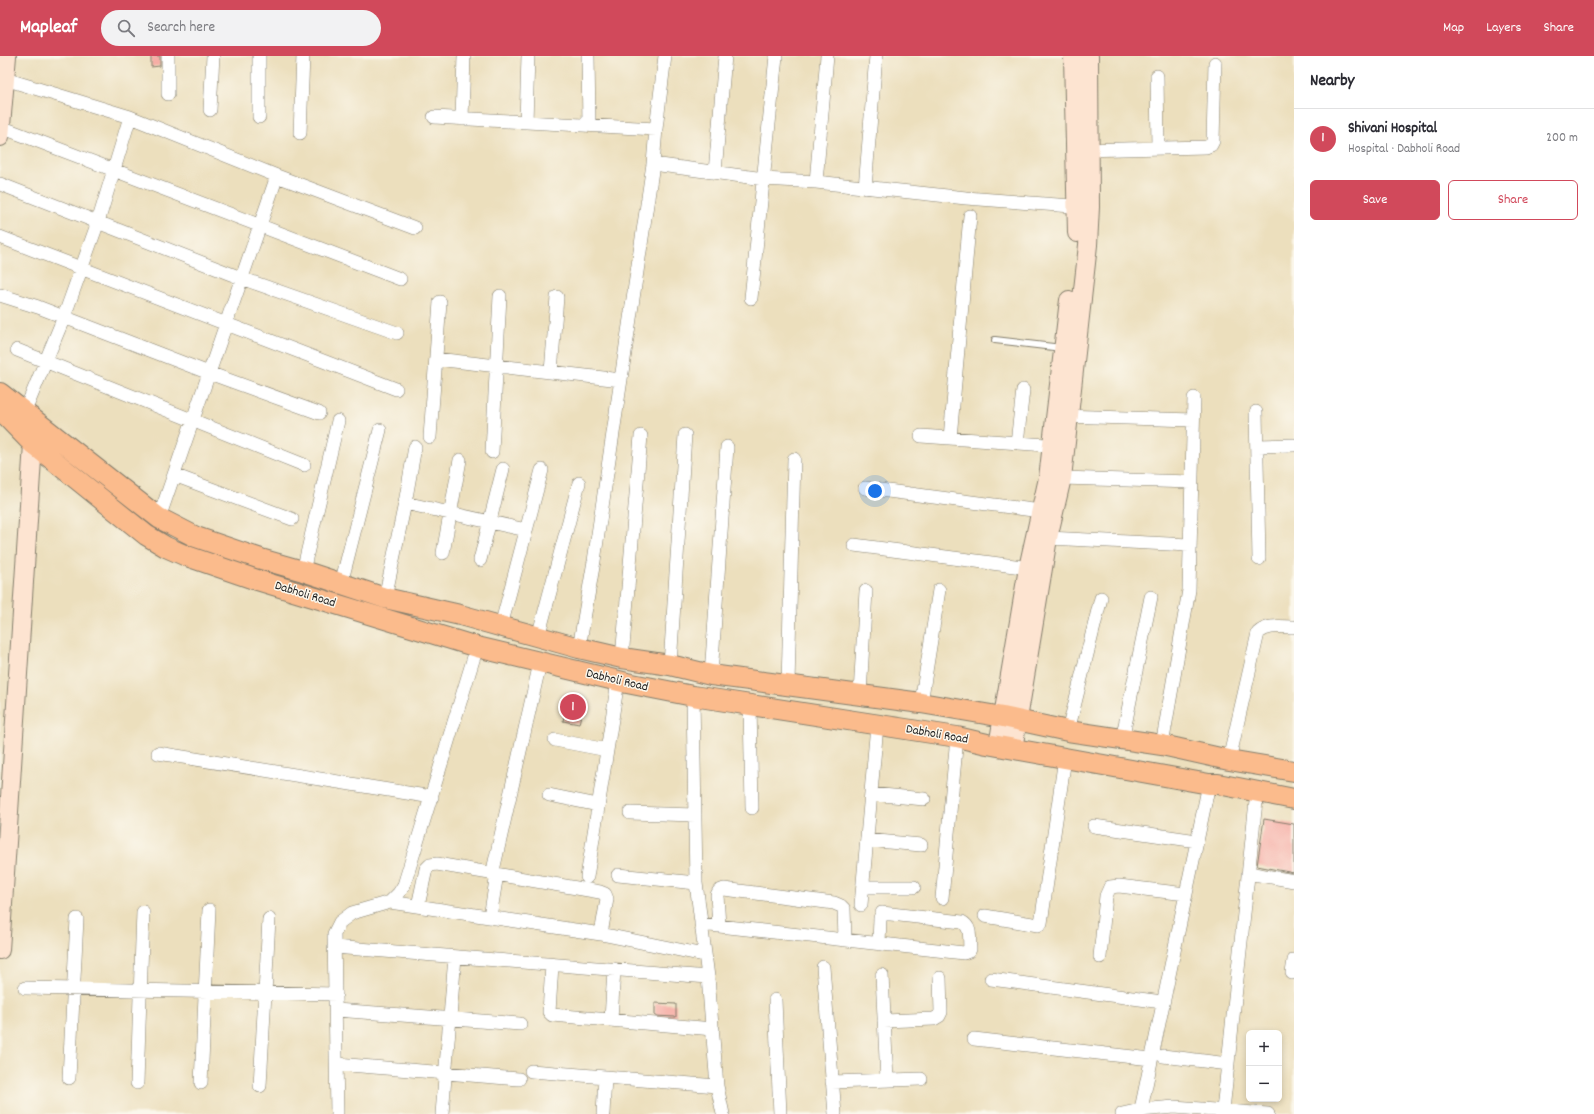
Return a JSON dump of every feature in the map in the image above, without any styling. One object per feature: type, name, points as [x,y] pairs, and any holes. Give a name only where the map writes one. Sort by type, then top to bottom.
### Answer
[{"type":"main road","name":"Dabholi Road","points":[[0,393],[159,518],[196,537],[385,598],[460,615],[579,648],[711,675],[788,684],[922,703],[1068,731],[1162,745],[1229,760],[1294,771]]},
{"type":"main road","name":"Dabholi Road","points":[[0,410],[33,444],[146,534],[166,547],[184,555],[257,580],[477,647],[618,681],[693,696],[957,737],[1294,799]]},
{"type":"street","points":[[7,56],[3,84],[0,132],[114,170],[400,279]]},
{"type":"street","points":[[0,57],[15,56]]},
{"type":"street","points":[[168,56],[168,94]]},
{"type":"street","points":[[210,110],[213,56]]},
{"type":"street","points":[[259,56],[259,117]]},
{"type":"street","points":[[300,133],[302,56]]},
{"type":"street","points":[[462,119],[464,56]]},
{"type":"street","points":[[526,122],[528,56]]},
{"type":"street","points":[[588,56],[589,126]]},
{"type":"street","points":[[579,648],[594,561],[653,164],[665,56]]},
{"type":"street","points":[[715,172],[725,56]]},
{"type":"street","points":[[751,298],[776,56]]},
{"type":"street","points":[[816,182],[827,56]]},
{"type":"street","points":[[865,188],[876,56]]},
{"type":"street","points":[[1035,568],[1048,538],[1048,478],[1058,446],[1078,283],[1076,245],[1083,206],[1081,62]]},
{"type":"street","points":[[1082,150],[1206,147],[1211,145],[1213,141],[1215,63]]},
{"type":"street","points":[[1157,76],[1158,148]]},
{"type":"street","points":[[3,84],[130,117],[277,176],[415,228]]},
{"type":"street","points":[[25,412],[64,317],[82,268],[98,222],[130,117]]},
{"type":"street","points":[[434,117],[656,129]]},
{"type":"street","points":[[653,164],[764,179],[816,182],[966,198],[1083,206]]},
{"type":"street","points":[[159,518],[277,176]]},
{"type":"street","points":[[0,184],[241,278],[397,333]]},
{"type":"street","points":[[950,438],[970,216]]},
{"type":"street","points":[[0,237],[396,389]]},
{"type":"street","points":[[0,295],[64,317],[209,373],[319,412]]},
{"type":"street","points":[[492,452],[500,296]]},
{"type":"street","points":[[551,372],[557,297]]},
{"type":"street","points":[[430,437],[440,302]]},
{"type":"street","points":[[17,350],[304,465]]},
{"type":"street","points":[[436,359],[621,380]]},
{"type":"street","points":[[1017,443],[1023,390]]},
{"type":"street","points":[[1162,745],[1188,596],[1194,398]]},
{"type":"street","points":[[1256,412],[1258,446],[1259,559]]},
{"type":"street","points":[[1062,416],[1193,420]]},
{"type":"street","points":[[304,571],[338,421]]},
{"type":"street","points":[[341,584],[380,430]]},
{"type":"street","points":[[670,666],[685,435]]},
{"type":"street","points":[[622,658],[641,436]]},
{"type":"street","points":[[921,436],[1058,446]]},
{"type":"street","points":[[0,950],[33,444]]},
{"type":"street","points":[[1258,446],[1294,445]]},
{"type":"street","points":[[385,598],[406,503],[415,446]]},
{"type":"street","points":[[1006,747],[1035,568],[1047,512],[1062,478],[1058,446]]},
{"type":"street","points":[[711,675],[727,447]]},
{"type":"street","points":[[788,684],[794,459]]},
{"type":"street","points":[[443,553],[460,460]]},
{"type":"street","points":[[480,560],[503,468]]},
{"type":"street","points":[[501,626],[542,470]]},
{"type":"street","points":[[174,475],[292,519]]},
{"type":"street","points":[[1062,478],[1191,482]]},
{"type":"street","points":[[538,637],[579,483]]},
{"type":"street","points":[[865,488],[1047,512]]},
{"type":"street","points":[[406,503],[526,530]]},
{"type":"street","points":[[1048,538],[1189,545]]},
{"type":"street","points":[[854,545],[1035,568]]},
{"type":"street","points":[[922,703],[939,590]]},
{"type":"street","points":[[860,694],[866,591]]},
{"type":"street","points":[[1122,740],[1150,597]]},
{"type":"street","points":[[1068,731],[1101,598]]},
{"type":"street","points":[[1229,760],[1258,633],[1268,627],[1294,627]]},
{"type":"street","points":[[390,902],[399,893],[404,885],[477,647]]},
{"type":"street","points":[[490,917],[496,870],[540,663]]},
{"type":"street","points":[[587,877],[618,681]]},
{"type":"street","points":[[693,696],[696,883],[708,977],[717,1086],[723,1114]]},
{"type":"street","points":[[750,705],[752,808]]},
{"type":"street","points":[[861,905],[872,794],[876,725]]},
{"type":"street","points":[[942,898],[957,737]]},
{"type":"street","points":[[555,740],[607,750]]},
{"type":"street","points":[[158,753],[432,797]]},
{"type":"street","points":[[985,916],[1038,925],[1041,924],[1065,758]]},
{"type":"street","points":[[1140,1112],[1157,1058],[1162,1002],[1209,784]]},
{"type":"street","points":[[1223,1110],[1257,792]]},
{"type":"street","points":[[872,794],[924,799]]},
{"type":"street","points":[[549,795],[598,805]]},
{"type":"street","points":[[630,814],[695,815]]},
{"type":"street","points":[[1094,826],[1197,841]]},
{"type":"street","points":[[867,840],[921,845]]},
{"type":"street","points":[[418,906],[426,869],[430,865],[437,864],[496,870],[605,894],[607,899],[601,934]]},
{"type":"street","points":[[1248,873],[1294,881]]},
{"type":"street","points":[[618,875],[696,883]]},
{"type":"street","points":[[1100,957],[1106,896],[1110,887],[1119,886],[1186,894]]},
{"type":"street","points":[[863,887],[914,887]]},
{"type":"street","points":[[718,926],[717,895],[719,891],[724,889],[834,903],[844,909],[845,939]]},
{"type":"street","points":[[338,1114],[334,934],[340,922],[352,913],[390,902],[601,934],[704,955]]},
{"type":"street","points":[[201,1084],[208,910]]},
{"type":"street","points":[[137,1083],[143,912]]},
{"type":"street","points":[[701,924],[964,953],[970,949],[969,928],[962,922],[882,914],[880,918],[879,943]]},
{"type":"street","points":[[69,1078],[77,919]]},
{"type":"street","points":[[260,1086],[269,919]]},
{"type":"street","points":[[334,947],[708,977]]},
{"type":"street","points":[[442,1114],[455,957]]},
{"type":"street","points":[[552,965],[549,1012],[552,1015],[713,1029]]},
{"type":"street","points":[[823,967],[835,1114]]},
{"type":"street","points":[[611,1020],[614,969]]},
{"type":"street","points":[[882,974],[887,1080]]},
{"type":"street","points":[[884,1021],[934,1019],[939,1016],[941,1012],[940,978]]},
{"type":"street","points":[[991,979],[1162,1002]]},
{"type":"street","points":[[25,988],[336,994]]},
{"type":"street","points":[[775,1000],[780,1114]]},
{"type":"street","points":[[336,1010],[520,1024]]},
{"type":"street","points":[[974,1039],[1228,1064]]},
{"type":"street","points":[[337,1064],[519,1079]]},
{"type":"street","points":[[531,1071],[717,1086]]},
{"type":"street","points":[[603,1114],[605,1077]]},
{"type":"street","points":[[832,1082],[921,1079]]},
{"type":"street","points":[[1122,1114],[1174,1106],[1193,1111],[1223,1110],[1268,1114]]},
{"type":"lane","points":[[995,340],[1070,349]]},
{"type":"building","points":[[151,56],[160,56],[160,66],[151,67]]},
{"type":"building","points":[[568,698],[584,701],[579,724],[563,721]]},
{"type":"building","points":[[1264,819],[1294,824],[1294,873],[1257,866]]},
{"type":"building","points":[[655,1003],[676,1004],[676,1017],[655,1016]]},
{"type":"place","name":"Shivani Hospital","points":[[573,707]]}]
